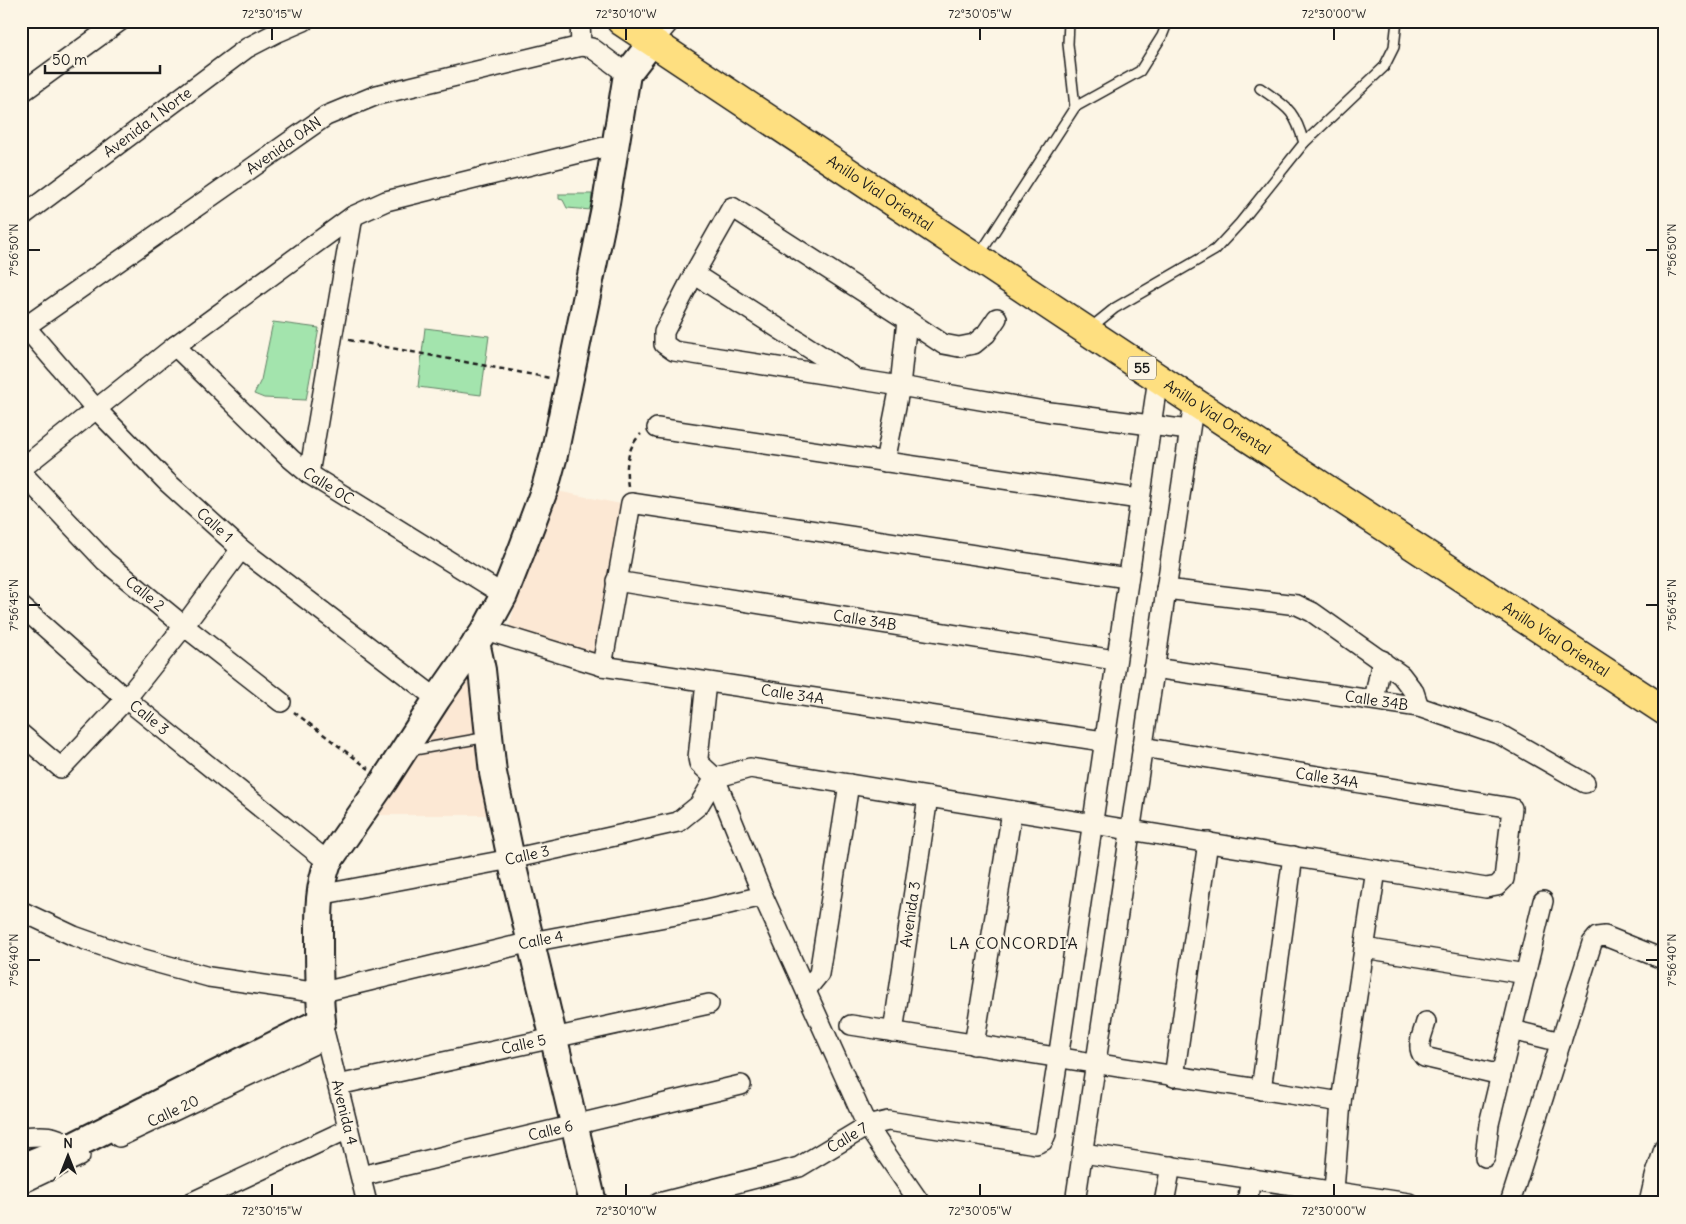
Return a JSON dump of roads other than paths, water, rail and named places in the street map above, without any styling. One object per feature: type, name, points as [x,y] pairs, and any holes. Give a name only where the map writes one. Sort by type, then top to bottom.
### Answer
[{"type":"highway","name":"Anillo Vial Oriental","points":[[621,21],[1665,712]]},
{"type":"street","points":[[21,93],[120,21]]},
{"type":"street","name":"Avenida 1 Norte","points":[[21,216],[247,48],[276,32],[304,21]]},
{"type":"street","points":[[580,21],[581,46],[592,48],[627,74]]},
{"type":"street","points":[[324,1030],[319,993],[319,895],[328,862],[480,636],[504,595],[544,488],[554,455],[606,203],[627,74],[670,21]]},
{"type":"street","name":"Avenida 0AN","points":[[23,324],[326,116],[377,95],[581,46]]},
{"type":"street","points":[[21,470],[175,346],[353,216],[386,201],[616,144]]},
{"type":"street","points":[[997,318],[986,334],[974,344],[959,347],[943,344],[732,207],[664,332],[664,344],[674,351],[857,379],[1050,412],[1189,430]]},
{"type":"street","points":[[309,474],[353,216]]},
{"type":"street","points":[[694,274],[857,379]]},
{"type":"street","points":[[884,462],[900,386],[908,320]]},
{"type":"street","name":"Calle 1","points":[[23,324],[96,409],[166,482],[241,550],[437,699]]},
{"type":"street","name":"Calle 0C","points":[[175,346],[291,459],[309,474],[504,595]]},
{"type":"street","points":[[1058,1059],[1127,578],[1158,378]]},
{"type":"street","points":[[1075,1203],[1194,402]]},
{"type":"street","points":[[657,428],[1139,499]]},
{"type":"street","name":"Calle 2","points":[[21,470],[105,561],[281,702]]},
{"type":"street","points":[[602,666],[631,503],[1127,578]]},
{"type":"street","points":[[21,734],[61,768],[126,698],[184,626],[241,550]]},
{"type":"street","name":"Calle 34B","points":[[616,581],[1115,660]]},
{"type":"street","points":[[1166,589],[1297,605],[1312,612],[1401,675],[1414,692],[1419,707]]},
{"type":"street","name":"Calle 3","points":[[21,606],[126,698],[328,862]]},
{"type":"street","points":[[480,636],[492,773],[593,1203]]},
{"type":"street","name":"Calle 34A","points":[[480,636],[602,666],[1104,741]]},
{"type":"street","points":[[1374,700],[1382,660]]},
{"type":"street","name":"Calle 34B","points":[[1154,668],[1419,707],[1501,735],[1585,783]]},
{"type":"street","points":[[706,682],[698,758],[700,764],[714,778],[763,896],[867,1126],[914,1201]]},
{"type":"street","name":"Calle 34A","points":[[1142,747],[1512,808],[1504,879],[1497,886],[1486,888],[1376,870]]},
{"type":"street","points":[[714,778],[750,768],[1376,870],[1340,1102],[1333,1197]]},
{"type":"street","name":"Calle 3","points":[[319,895],[511,859],[678,822],[699,805],[714,778]]},
{"type":"street","points":[[806,990],[819,974],[849,784]]},
{"type":"street","name":"Avenida 3","points":[[893,1032],[928,797]]},
{"type":"street","points":[[974,1045],[1012,811]]},
{"type":"street","points":[[1174,1077],[1208,842]]},
{"type":"street","points":[[1262,1090],[1293,856]]},
{"type":"street","name":"Calle 4","points":[[319,993],[531,942],[703,910],[763,896]]},
{"type":"street","points":[[1485,1157],[1489,1124],[1543,901]]},
{"type":"street","points":[[21,910],[74,936],[134,957],[209,978],[319,993]]},
{"type":"street","points":[[1510,1203],[1592,943],[1597,937],[1605,936],[1665,960]]},
{"type":"street","points":[[1364,948],[1526,974]]},
{"type":"street","name":"Calle 5","points":[[338,1085],[709,1004]]},
{"type":"street","points":[[1426,1022],[1419,1046],[1420,1052],[1424,1057],[1501,1075]]},
{"type":"street","points":[[851,1025],[1340,1102]]},
{"type":"street","name":"Avenida 4","points":[[324,1030],[367,1203]]},
{"type":"street","name":"Calle 20","points":[[21,1167],[73,1146],[324,1030]]},
{"type":"street","name":"Calle 20","points":[[21,1184],[324,1030]]},
{"type":"street","points":[[1512,1030],[1561,1042]]},
{"type":"street","name":"Calle 7","points":[[659,1203],[799,1167],[867,1126],[888,1121],[1036,1144],[1043,1141],[1046,1134],[1058,1059]]},
{"type":"street","name":"Calle 6","points":[[360,1176],[740,1085]]},
{"type":"street","points":[[190,1203],[348,1128]]},
{"type":"street","points":[[21,1137],[43,1135],[58,1137],[73,1146]]},
{"type":"street","points":[[1649,1203],[1665,1146]]},
{"type":"street","points":[[1083,1153],[1251,1178],[1333,1197],[1410,1203]]},
{"type":"street","points":[[1164,1203],[1171,1166]]},
{"type":"street","points":[[1246,1203],[1251,1178]]},
{"type":"lane","points":[[1069,21],[1068,44],[1075,107]]},
{"type":"lane","points":[[977,258],[1075,107],[1140,71],[1162,36],[1168,21]]},
{"type":"lane","points":[[1087,331],[1115,308],[1215,250],[1240,223],[1304,143],[1384,66],[1394,47],[1397,21]]},
{"type":"lane","points":[[1260,88],[1289,108],[1298,122],[1304,143]]},
{"type":"lane","points":[[403,752],[488,737]]},
{"type":"district","name":"LA CONCORDIA","points":[[1014,943]]}]
